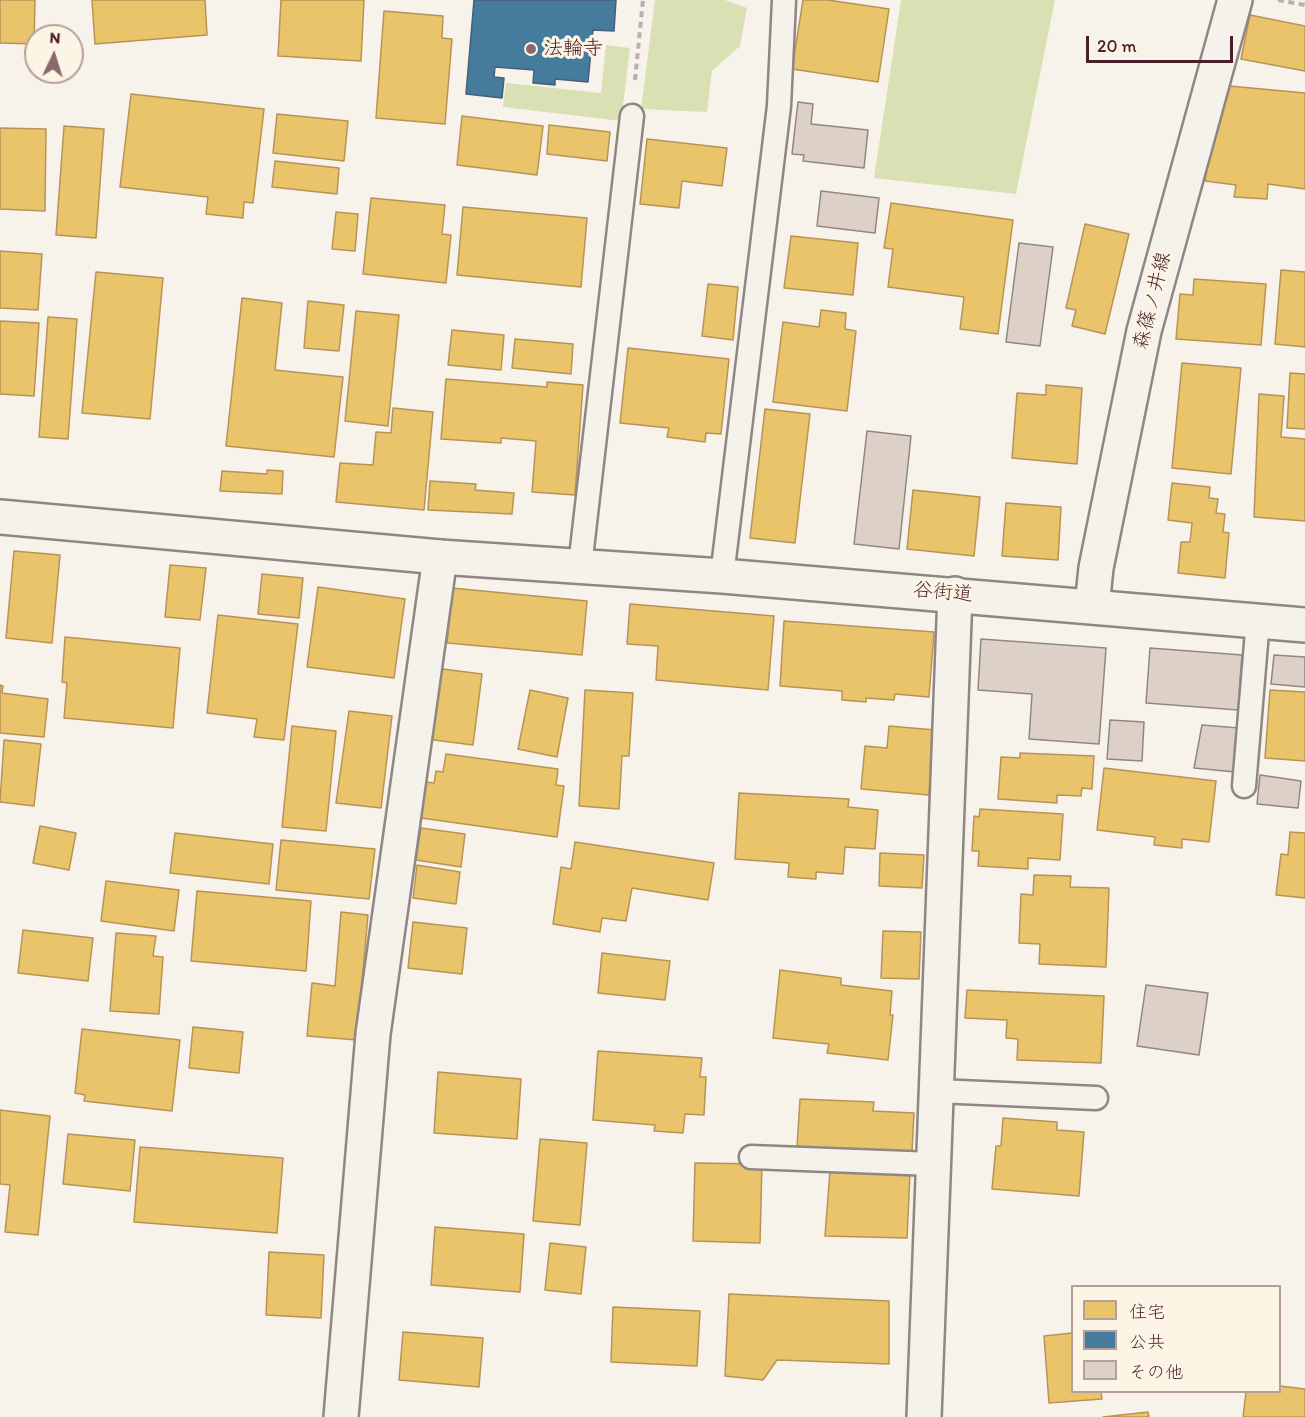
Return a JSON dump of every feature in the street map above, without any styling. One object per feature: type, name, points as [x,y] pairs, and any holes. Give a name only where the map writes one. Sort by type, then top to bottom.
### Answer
[{"type":"street","name":"森篠ノ井線","points":[[1092,606],[1096,568],[1144,331],[1235,0]]},
{"type":"street","name":"谷街道","points":[[0,517],[440,557],[955,594],[1305,625]]},
{"type":"street","points":[[342,1417],[373,1034],[440,557]]},
{"type":"street","points":[[924,1417],[955,594]]},
{"type":"lane","points":[[722,576],[779,106],[784,0]]},
{"type":"lane","points":[[580,566],[632,116]]},
{"type":"lane","points":[[1244,786],[1258,620]]},
{"type":"lane","points":[[937,1091],[1096,1098]]},
{"type":"lane","points":[[751,1157],[933,1164]]},
{"type":"path","points":[[632,116],[643,0]]},
{"type":"path","points":[[1278,0],[1305,5]]},
{"type":"green space","points":[[655,0],[725,0],[747,8],[740,46],[712,71],[707,112],[641,109]]},
{"type":"green space","points":[[901,0],[1055,0],[1016,194],[874,178]]},
{"type":"green space","points":[[606,45],[630,48],[621,121],[503,107],[506,83],[601,93]]},
{"type":"building: 住宅","points":[[0,0],[35,0],[34,24],[24,24],[24,44],[0,43]]},
{"type":"building: 住宅","points":[[92,0],[205,0],[207,35],[95,44]]},
{"type":"building: 住宅","points":[[281,0],[364,0],[361,61],[278,56]]},
{"type":"building: 住宅","points":[[803,0],[828,0],[889,9],[878,82],[792,69]]},
{"type":"building: 住宅","points":[[384,11],[443,16],[442,38],[452,39],[445,124],[376,118]]},
{"type":"building: 住宅","points":[[1250,15],[1305,26],[1305,71],[1241,59]]},
{"type":"building: 住宅","points":[[1219,85],[1305,93],[1305,189],[1268,184],[1267,199],[1234,197],[1236,185],[1205,181]]},
{"type":"building: 住宅","points":[[131,94],[264,109],[253,203],[244,202],[243,218],[206,214],[208,197],[120,187]]},
{"type":"building: 住宅","points":[[277,114],[348,121],[344,161],[273,153]]},
{"type":"building: 住宅","points":[[462,116],[543,126],[537,175],[457,165]]},
{"type":"building: 住宅","points":[[549,125],[610,132],[607,161],[547,154]]},
{"type":"building: 住宅","points":[[64,126],[104,129],[96,238],[56,235]]},
{"type":"building: 住宅","points":[[0,128],[46,129],[45,211],[0,209]]},
{"type":"building: 住宅","points":[[647,139],[727,148],[722,186],[682,181],[679,208],[640,204]]},
{"type":"building: 住宅","points":[[275,161],[339,168],[337,194],[272,187]]},
{"type":"building: 住宅","points":[[371,198],[445,205],[442,234],[451,235],[446,283],[363,274]]},
{"type":"building: 住宅","points":[[891,203],[1013,220],[998,334],[960,329],[964,297],[888,287],[893,249],[884,248]]},
{"type":"building: 住宅","points":[[463,207],[587,218],[581,287],[457,275]]},
{"type":"building: 住宅","points":[[336,212],[358,214],[355,251],[332,249]]},
{"type":"building: 住宅","points":[[1085,224],[1129,234],[1105,334],[1072,326],[1076,310],[1066,308]]},
{"type":"building: 住宅","points":[[791,236],[858,243],[853,295],[784,288]]},
{"type":"building: 住宅","points":[[0,251],[42,254],[38,310],[0,308]]},
{"type":"building: 住宅","points":[[1281,270],[1305,272],[1305,347],[1275,344]]},
{"type":"building: 住宅","points":[[96,272],[163,278],[150,419],[82,413]]},
{"type":"building: 住宅","points":[[1194,279],[1266,284],[1261,345],[1176,339],[1180,294],[1193,295]]},
{"type":"building: 住宅","points":[[708,284],[738,287],[733,340],[702,336]]},
{"type":"building: 住宅","points":[[242,298],[282,303],[275,370],[343,377],[334,457],[226,446]]},
{"type":"building: 住宅","points":[[308,301],[344,305],[339,351],[304,348]]},
{"type":"building: 住宅","points":[[821,310],[846,313],[845,329],[856,331],[847,411],[773,402],[783,322],[819,327]]},
{"type":"building: 住宅","points":[[356,311],[399,315],[388,426],[345,421]]},
{"type":"building: 住宅","points":[[48,317],[77,319],[68,439],[39,437]]},
{"type":"building: 住宅","points":[[0,321],[39,323],[34,396],[0,394]]},
{"type":"building: 住宅","points":[[452,330],[504,335],[501,370],[448,365]]},
{"type":"building: 住宅","points":[[515,339],[573,344],[571,374],[512,368]]},
{"type":"building: 住宅","points":[[628,348],[729,359],[721,434],[706,433],[705,442],[667,437],[669,428],[620,423]]},
{"type":"building: 住宅","points":[[1182,363],[1241,368],[1231,474],[1172,468]]},
{"type":"building: 住宅","points":[[1290,373],[1305,374],[1305,429],[1287,428]]},
{"type":"building: 住宅","points":[[446,379],[547,387],[547,382],[583,385],[575,495],[532,492],[536,441],[501,438],[501,443],[441,439]]},
{"type":"building: 住宅","points":[[1046,385],[1082,388],[1077,464],[1012,458],[1017,393],[1046,395]]},
{"type":"building: 住宅","points":[[1259,394],[1284,396],[1281,437],[1305,439],[1305,521],[1254,517]]},
{"type":"building: 住宅","points":[[393,408],[433,412],[424,510],[336,502],[340,463],[373,465],[376,432],[391,433]]},
{"type":"building: 住宅","points":[[765,409],[810,414],[795,543],[750,538]]},
{"type":"building: 住宅","points":[[267,470],[283,471],[282,494],[220,491],[222,471],[267,474]]},
{"type":"building: 住宅","points":[[430,481],[476,484],[475,490],[514,493],[512,514],[428,510]]},
{"type":"building: 住宅","points":[[1172,483],[1210,487],[1209,498],[1218,499],[1216,513],[1225,514],[1223,532],[1229,533],[1225,578],[1178,573],[1181,542],[1190,542],[1192,523],[1168,520]]},
{"type":"building: 住宅","points":[[913,490],[980,497],[974,556],[907,549]]},
{"type":"building: 住宅","points":[[1006,503],[1061,507],[1058,560],[1002,556]]},
{"type":"building: 住宅","points":[[14,551],[60,555],[52,643],[6,638]]},
{"type":"building: 住宅","points":[[170,565],[206,568],[200,620],[165,617]]},
{"type":"building: 住宅","points":[[262,574],[303,578],[299,618],[258,614]]},
{"type":"building: 住宅","points":[[318,587],[405,599],[394,678],[307,667]]},
{"type":"building: 住宅","points":[[452,588],[587,601],[582,655],[447,643]]},
{"type":"building: 住宅","points":[[630,604],[774,616],[768,690],[656,680],[658,646],[627,644]]},
{"type":"building: 住宅","points":[[218,615],[298,624],[284,740],[254,737],[257,719],[207,713]]},
{"type":"building: 住宅","points":[[784,621],[934,632],[929,697],[895,694],[894,700],[866,698],[866,702],[842,700],[842,691],[780,686]]},
{"type":"building: 住宅","points":[[65,637],[180,648],[173,728],[64,718],[67,683],[62,682]]},
{"type":"building: 住宅","points":[[435,668],[482,674],[473,745],[426,739]]},
{"type":"building: 住宅","points":[[0,685],[3,686],[2,693],[48,699],[44,737],[0,733]]},
{"type":"building: 住宅","points":[[530,690],[568,698],[557,757],[518,749]]},
{"type":"building: 住宅","points":[[585,690],[633,693],[629,756],[622,756],[619,809],[579,806]]},
{"type":"building: 住宅","points":[[1270,690],[1305,692],[1305,761],[1265,758]]},
{"type":"building: 住宅","points":[[349,711],[392,716],[381,808],[336,803]]},
{"type":"building: 住宅","points":[[292,726],[336,731],[326,831],[282,827]]},
{"type":"building: 住宅","points":[[889,726],[935,730],[929,795],[861,789],[865,746],[887,748]]},
{"type":"building: 住宅","points":[[4,740],[41,744],[34,806],[0,802]]},
{"type":"building: 住宅","points":[[1020,753],[1094,756],[1092,789],[1082,788],[1081,796],[1057,795],[1057,803],[998,799],[1001,757],[1020,758]]},
{"type":"building: 住宅","points":[[446,754],[558,769],[556,785],[564,786],[557,837],[421,818],[426,782],[434,783],[436,771],[443,772]]},
{"type":"building: 住宅","points":[[1104,768],[1216,781],[1209,842],[1182,839],[1182,848],[1154,845],[1155,837],[1097,830]]},
{"type":"building: 住宅","points":[[739,793],[849,799],[848,807],[878,810],[875,849],[845,847],[843,874],[816,872],[816,879],[788,877],[789,863],[735,859]]},
{"type":"building: 住宅","points":[[980,809],[1063,814],[1060,860],[1028,858],[1028,869],[978,866],[979,851],[972,851],[974,816],[979,817]]},
{"type":"building: 住宅","points":[[40,826],[76,833],[69,870],[33,863]]},
{"type":"building: 住宅","points":[[421,828],[465,834],[461,867],[416,860]]},
{"type":"building: 住宅","points":[[1290,832],[1305,833],[1305,898],[1276,895],[1281,854],[1288,855]]},
{"type":"building: 住宅","points":[[175,833],[273,844],[269,884],[170,873]]},
{"type":"building: 住宅","points":[[281,840],[375,849],[369,899],[276,890]]},
{"type":"building: 住宅","points":[[575,842],[714,863],[708,900],[632,888],[626,921],[602,918],[600,932],[553,924],[561,867],[571,869]]},
{"type":"building: 住宅","points":[[880,853],[924,855],[922,888],[879,886]]},
{"type":"building: 住宅","points":[[417,865],[460,872],[456,904],[413,898]]},
{"type":"building: 住宅","points":[[1034,875],[1071,876],[1070,887],[1109,888],[1106,967],[1039,964],[1040,944],[1019,943],[1021,894],[1033,895]]},
{"type":"building: 住宅","points":[[106,881],[179,890],[174,931],[101,921]]},
{"type":"building: 住宅","points":[[197,891],[311,901],[306,971],[191,961]]},
{"type":"building: 住宅","points":[[341,912],[368,915],[357,1040],[307,1036],[312,983],[335,986]]},
{"type":"building: 住宅","points":[[413,922],[467,928],[462,974],[408,968]]},
{"type":"building: 住宅","points":[[23,930],[93,938],[88,981],[18,973]]},
{"type":"building: 住宅","points":[[883,931],[921,932],[919,979],[881,978]]},
{"type":"building: 住宅","points":[[116,933],[156,936],[153,956],[163,957],[159,1014],[110,1011]]},
{"type":"building: 住宅","points":[[602,953],[670,961],[665,1000],[598,993]]},
{"type":"building: 住宅","points":[[780,970],[841,978],[841,985],[892,991],[890,1015],[893,1015],[888,1060],[827,1053],[829,1044],[773,1038]]},
{"type":"building: 住宅","points":[[967,990],[1104,996],[1101,1063],[1017,1060],[1018,1039],[1006,1038],[1007,1020],[965,1018]]},
{"type":"building: 住宅","points":[[193,1027],[243,1032],[239,1073],[189,1068]]},
{"type":"building: 住宅","points":[[82,1029],[180,1040],[172,1111],[84,1101],[85,1095],[75,1093]]},
{"type":"building: 住宅","points":[[598,1051],[702,1058],[700,1077],[706,1077],[704,1115],[685,1114],[683,1133],[654,1131],[655,1125],[593,1120]]},
{"type":"building: 住宅","points":[[438,1072],[521,1079],[517,1139],[434,1133]]},
{"type":"building: 住宅","points":[[800,1099],[874,1102],[873,1111],[914,1113],[912,1152],[797,1147]]},
{"type":"building: 住宅","points":[[0,1110],[50,1116],[38,1235],[5,1232],[10,1185],[0,1184]]},
{"type":"building: 住宅","points":[[1003,1118],[1057,1122],[1057,1130],[1084,1132],[1079,1196],[992,1189],[996,1146],[1001,1146]]},
{"type":"building: 住宅","points":[[68,1134],[135,1140],[130,1191],[63,1184]]},
{"type":"building: 住宅","points":[[540,1139],[587,1143],[580,1225],[533,1221]]},
{"type":"building: 住宅","points":[[140,1147],[283,1158],[277,1233],[134,1222]]},
{"type":"building: 住宅","points":[[695,1163],[762,1164],[760,1243],[693,1241]]},
{"type":"building: 住宅","points":[[830,1171],[910,1173],[907,1238],[825,1236]]},
{"type":"building: 住宅","points":[[435,1227],[524,1234],[520,1292],[431,1285]]},
{"type":"building: 住宅","points":[[550,1243],[586,1247],[581,1294],[545,1290]]},
{"type":"building: 住宅","points":[[269,1252],[324,1255],[321,1318],[266,1315]]},
{"type":"building: 住宅","points":[[729,1294],[889,1301],[889,1364],[777,1360],[763,1380],[725,1376]]},
{"type":"building: 住宅","points":[[613,1307],[700,1311],[697,1366],[611,1362]]},
{"type":"building: 住宅","points":[[403,1332],[483,1338],[479,1387],[399,1380]]},
{"type":"building: 住宅","points":[[1071,1333],[1071,1393],[1101,1393],[1102,1399],[1049,1403],[1044,1336]]},
{"type":"building: 住宅","points":[[1281,1386],[1305,1389],[1305,1417],[1243,1417],[1246,1393],[1281,1393]]},
{"type":"building: 住宅","points":[[1148,1412],[1149,1417],[1103,1417]]},
{"type":"building: 公共","name":"法輪寺","points":[[474,0],[616,0],[614,31],[593,30],[588,82],[555,79],[555,85],[533,83],[534,70],[495,67],[494,77],[504,78],[502,98],[466,94]]},
{"type":"building: その他","points":[[798,102],[813,104],[811,124],[868,130],[864,168],[803,161],[804,155],[792,154]]},
{"type":"building: その他","points":[[821,191],[879,198],[875,233],[817,226]]},
{"type":"building: その他","points":[[1019,243],[1053,247],[1040,346],[1006,342]]},
{"type":"building: その他","points":[[867,431],[911,436],[899,549],[854,544]]},
{"type":"building: その他","points":[[981,639],[1106,648],[1099,744],[1029,739],[1032,694],[978,690]]},
{"type":"building: その他","points":[[1150,648],[1242,655],[1238,710],[1146,703]]},
{"type":"building: その他","points":[[1274,655],[1305,657],[1305,687],[1271,684]]},
{"type":"building: その他","points":[[1110,720],[1144,722],[1142,761],[1107,759]]},
{"type":"building: その他","points":[[1202,725],[1239,728],[1235,772],[1194,768]]},
{"type":"building: その他","points":[[1260,775],[1301,781],[1298,808],[1257,804]]},
{"type":"building: その他","points":[[1146,985],[1208,993],[1199,1055],[1137,1046]]},
{"type":"place","name":"法輪寺","points":[[531,49]]}]
